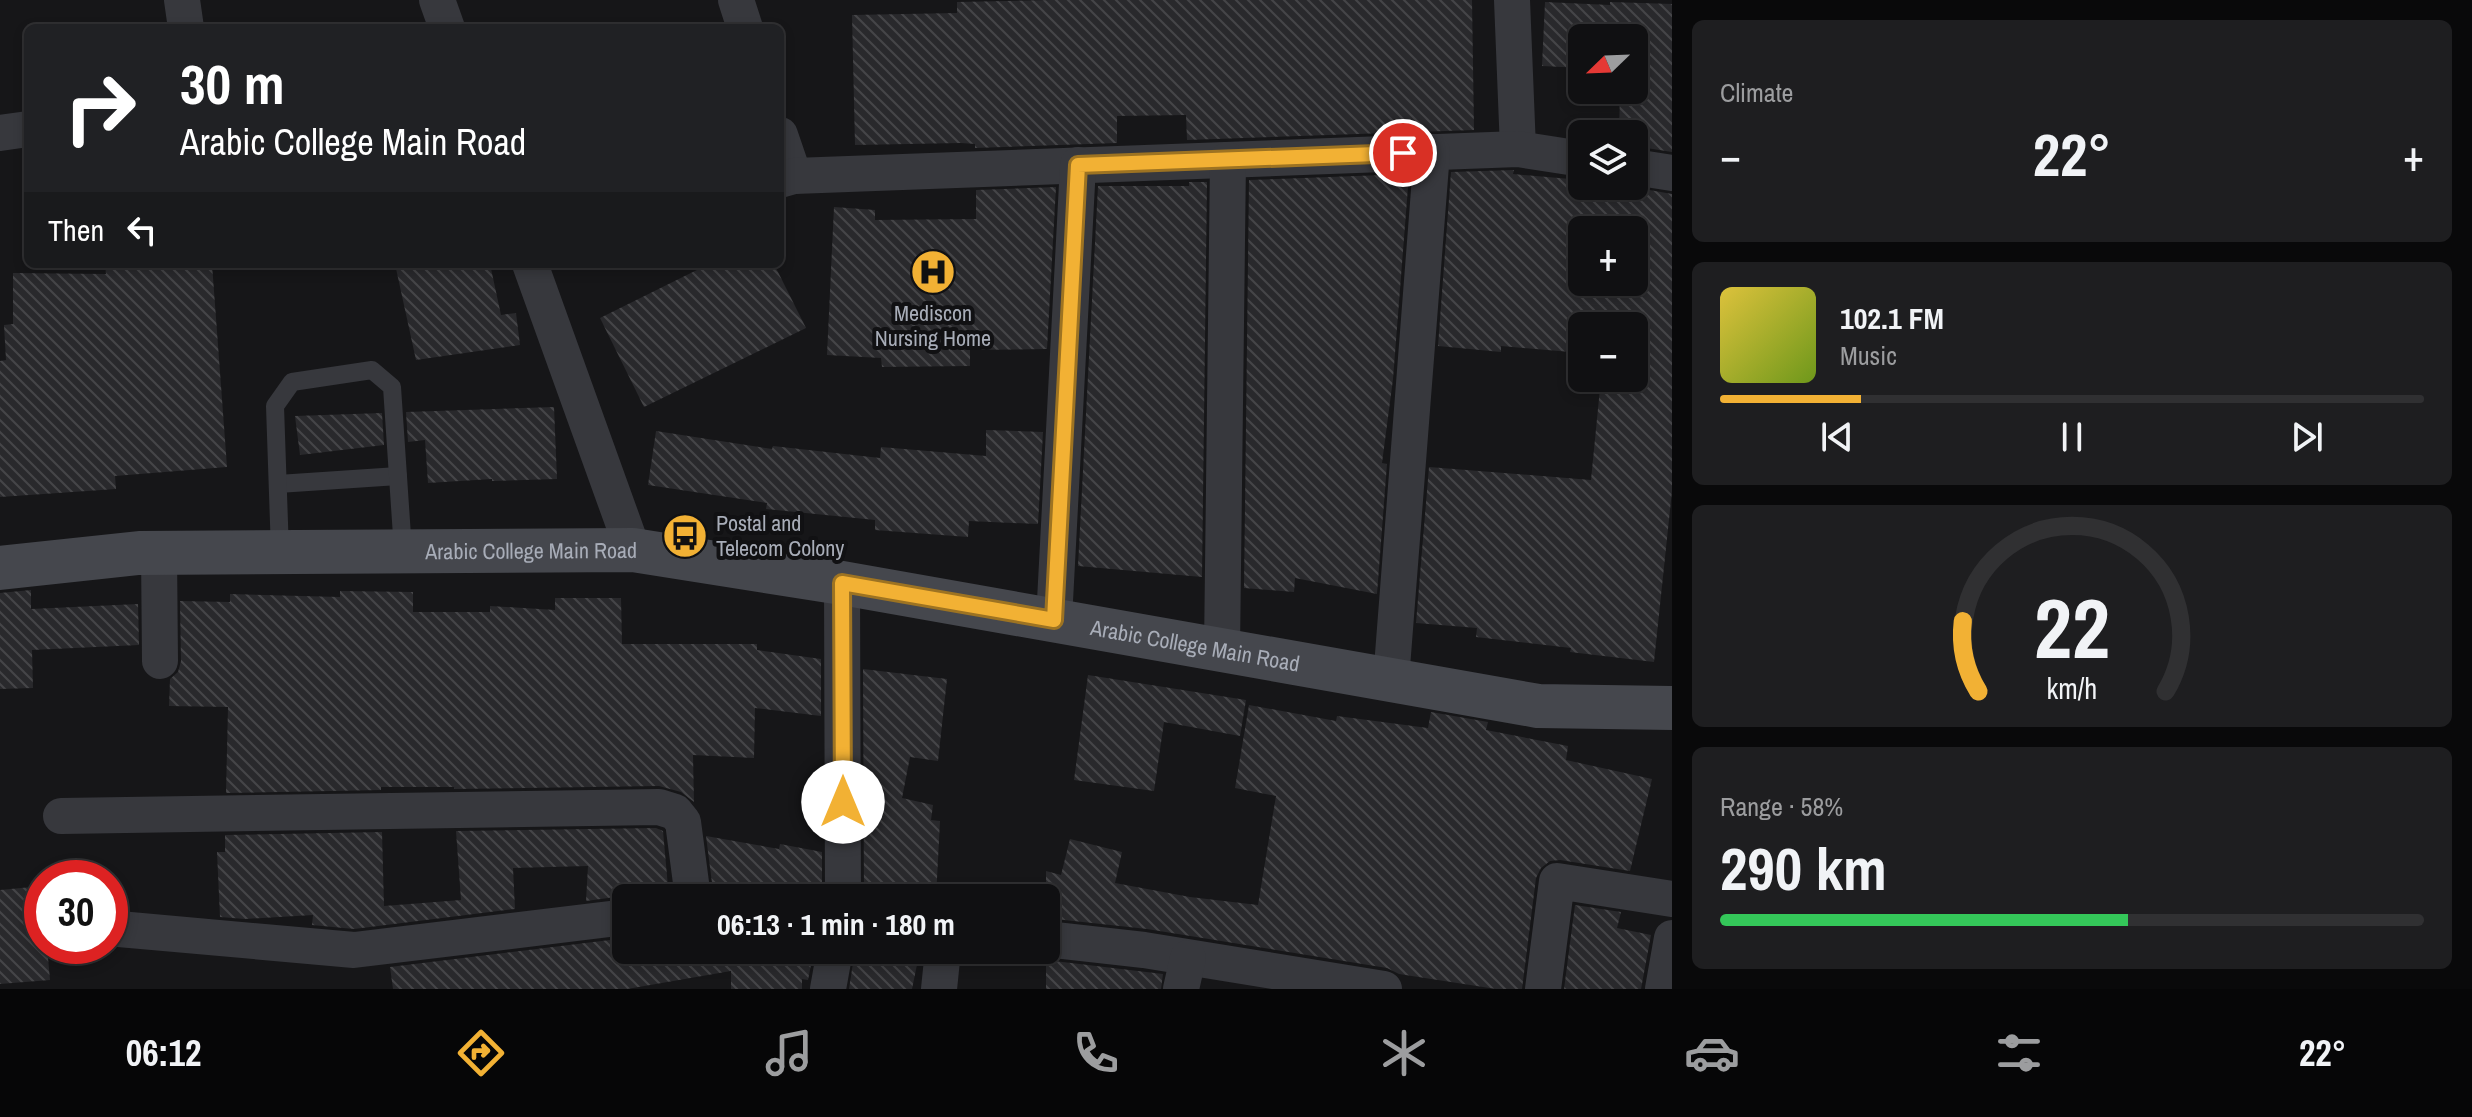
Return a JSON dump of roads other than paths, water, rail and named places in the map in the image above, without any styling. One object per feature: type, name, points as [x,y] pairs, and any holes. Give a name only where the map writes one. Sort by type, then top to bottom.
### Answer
[{"type":"main road","name":"Arabic College Main Road","points":[[0,568],[159,553],[633,550],[842,583],[1538,706],[1671,699]]},
{"type":"street","points":[[182,0],[185,24]]},
{"type":"street","points":[[437,0],[446,24]]},
{"type":"street","points":[[736,0],[744,24]]},
{"type":"street","points":[[1512,0],[1518,149]]},
{"type":"street","points":[[0,133],[24,130]]},
{"type":"street","points":[[787,178],[1518,149],[1568,157]]},
{"type":"street","points":[[1391,680],[1432,152]]},
{"type":"street","points":[[1222,649],[1228,160]]},
{"type":"street","points":[[1054,620],[1078,165]]},
{"type":"street","points":[[1648,169],[1672,173]]},
{"type":"street","points":[[531,268],[633,550]]},
{"type":"street","points":[[159,553],[160,661]]},
{"type":"street","points":[[842,583],[843,884]]},
{"type":"street","points":[[61,816],[659,807],[675,812],[683,822],[691,884]]},
{"type":"street","points":[[1543,989],[1557,881],[1672,899]]},
{"type":"street","points":[[128,930],[354,950],[612,919]]},
{"type":"street","points":[[1663,989],[1672,938]]},
{"type":"street","points":[[1060,941],[1144,950],[1184,973],[1384,989]]},
{"type":"street","points":[[828,989],[832,964]]},
{"type":"street","points":[[939,989],[942,964]]},
{"type":"lane","points":[[280,552],[275,406],[292,382],[372,370],[392,387],[403,551]]},
{"type":"lane","points":[[278,484],[398,476]]},
{"type":"place","name":"Mediscon Nursing Home","points":[[933,272]]},
{"type":"place","name":"Postal and Telecom Colony","points":[[685,536]]}]
